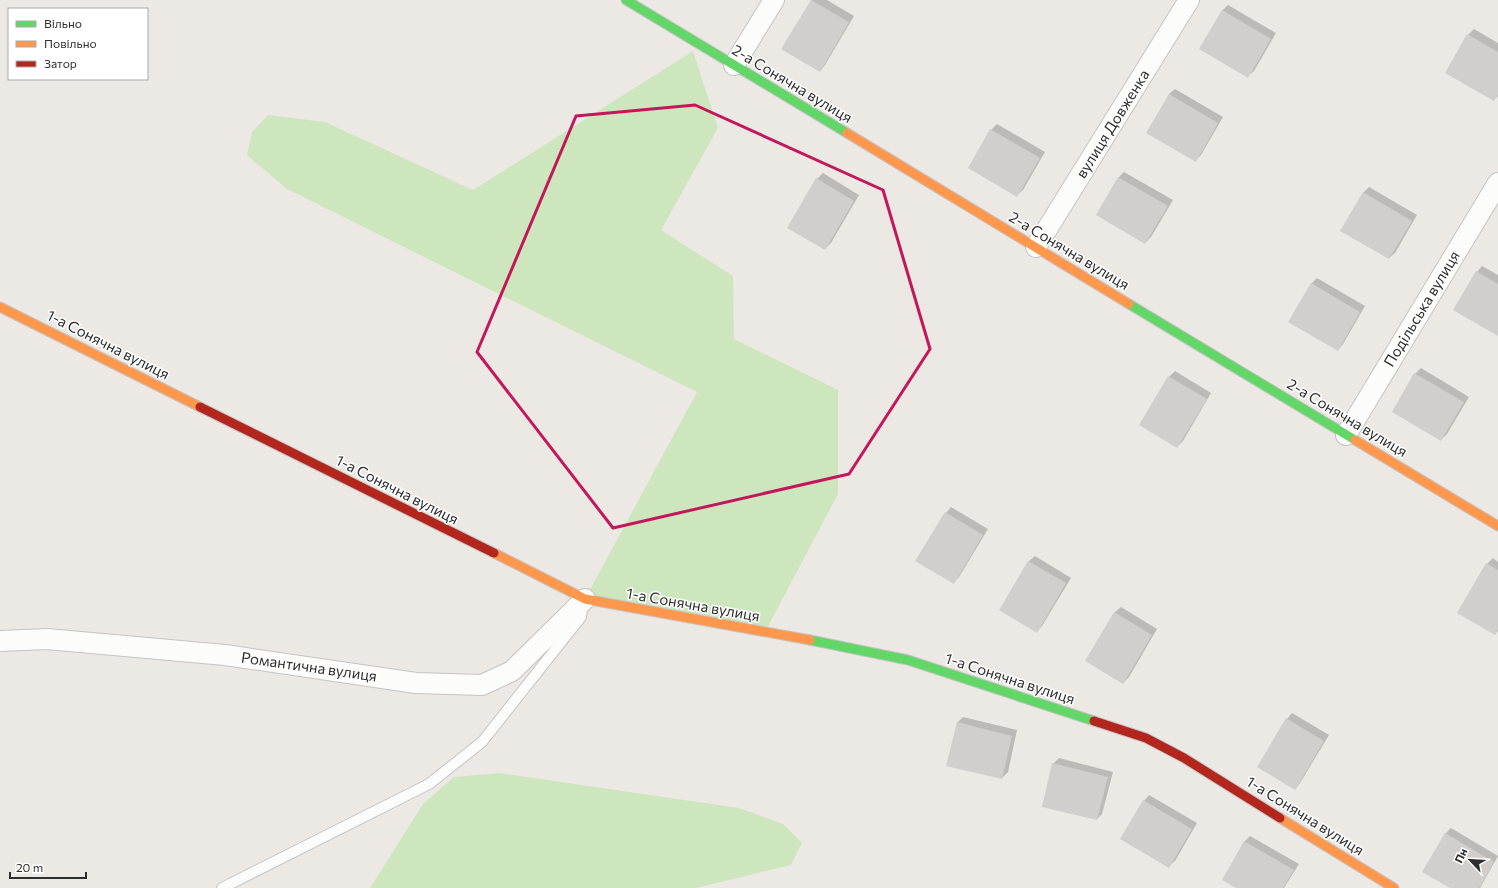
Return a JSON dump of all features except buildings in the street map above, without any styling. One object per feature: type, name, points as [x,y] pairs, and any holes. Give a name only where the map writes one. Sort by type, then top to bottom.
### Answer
[{"type":"street","name":"2-а Сонячна вулиця","points":[[626,0],[1498,526]]},
{"type":"street","points":[[734,65],[774,0]]},
{"type":"street","name":"вулиця Довженка","points":[[1036,247],[1189,0]]},
{"type":"street","name":"Подільська вулиця","points":[[1346,434],[1498,183]]},
{"type":"street","name":"1-а Сонячна вулиця","points":[[0,307],[585,600],[862,649],[908,660],[1146,738],[1184,758],[1394,888]]},
{"type":"street","name":"Романтична вулиця","points":[[0,641],[47,639],[225,655],[416,683],[482,685],[512,671],[585,600]]},
{"type":"lane","points":[[222,888],[429,784],[476,747],[482,742],[581,617],[585,600]]},
{"type":"highlighted area","points":[[695,105],[883,190],[930,349],[849,474],[613,528],[477,352],[576,116]]},
{"type":"green space","points":[[693,51],[718,128],[661,230],[733,276],[734,339],[838,390],[838,494],[765,632],[585,599],[697,392],[287,189],[247,155],[252,132],[268,115],[325,122],[473,190]]},
{"type":"green space","points":[[499,773],[739,808],[783,824],[802,843],[791,865],[696,888],[370,888],[423,804],[454,777]]},
{"type":"traffic: fast","points":[[626,0],[847,133]]},
{"type":"traffic: fast","points":[[1129,304],[1355,440]]},
{"type":"traffic: fast","points":[[810,640],[908,660],[1094,721]]},
{"type":"traffic: slow","points":[[847,133],[1129,304]]},
{"type":"traffic: slow","points":[[0,307],[200,407]]},
{"type":"traffic: slow","points":[[1355,440],[1498,526]]},
{"type":"traffic: slow","points":[[494,553],[585,599],[810,640]]},
{"type":"traffic: slow","points":[[1280,818],[1394,888]]},
{"type":"traffic: jam","points":[[200,407],[494,553]]},
{"type":"traffic: jam","points":[[1094,721],[1146,738],[1184,758],[1280,818]]}]
